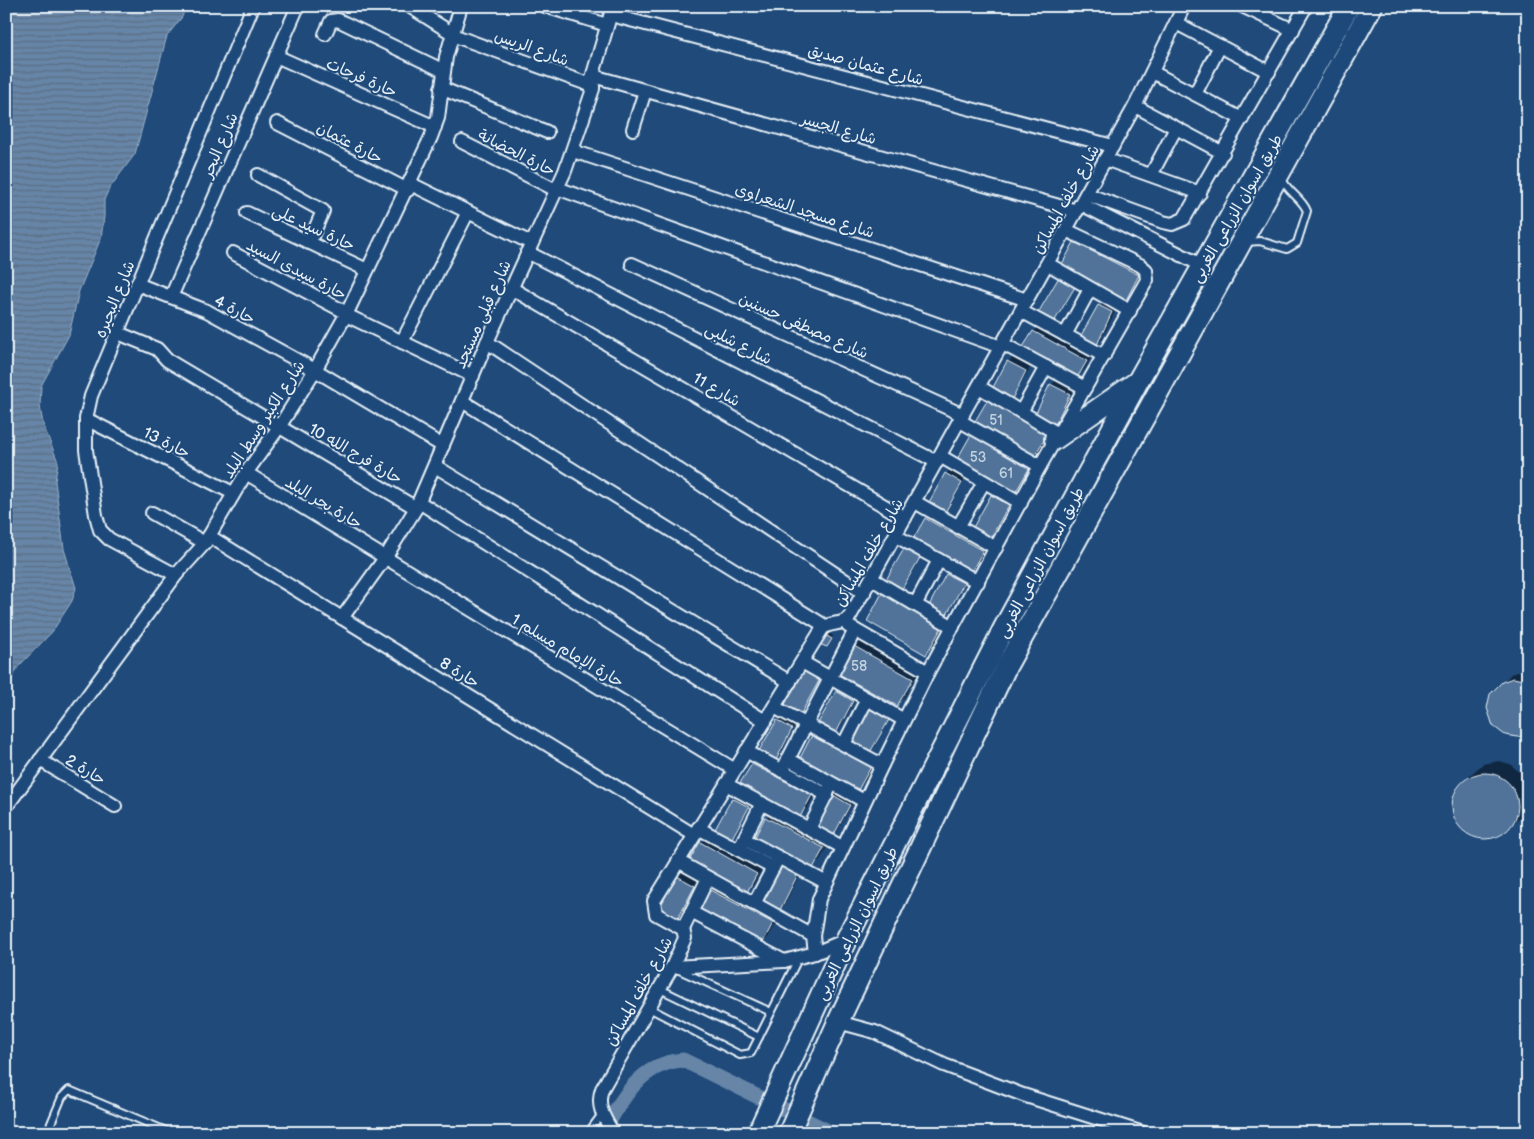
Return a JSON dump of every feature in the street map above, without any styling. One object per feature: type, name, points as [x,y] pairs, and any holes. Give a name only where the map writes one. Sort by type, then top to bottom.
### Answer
[{"type":"main road","name":"طريق اسوان الزراعى الغربى","points":[[758,1133],[846,940],[1000,636],[1138,381],[1349,6]]},
{"type":"main road","name":"طريق اسوان الزراعى الغربى","points":[[789,1133],[838,1022],[1006,667],[1372,6]]},
{"type":"main road","points":[[1316,67],[1334,77]]},
{"type":"main road","points":[[1180,308],[1199,319]]},
{"type":"main road","points":[[1057,436],[1138,381]]},
{"type":"street","name":"شارع البحيره","points":[[176,576],[109,539],[100,530],[86,450],[86,419],[91,396],[253,6]]},
{"type":"street","name":"شارع البحر","points":[[171,297],[298,6]]},
{"type":"street","name":"شارع الريس","points":[[409,6],[453,32],[458,37],[593,81]]},
{"type":"street","name":"شارع الكبير وسط البلد","points":[[6,807],[176,576],[207,539],[233,493],[279,427],[315,370],[346,314],[409,187],[435,127],[444,71],[461,6]]},
{"type":"street","name":"شارع عثمان صديق","points":[[546,6],[610,15],[1113,146]]},
{"type":"street","name":"شارع خلف المساكن","points":[[613,1133],[604,1116],[599,1098],[602,1089],[660,989],[685,938],[683,930],[660,917],[653,905],[734,770],[825,626],[842,623],[849,618],[864,593],[1135,106],[1184,6]]},
{"type":"street","points":[[1242,6],[1292,30]]},
{"type":"street","points":[[1081,203],[1172,224],[1184,218],[1306,6]]},
{"type":"street","name":"شارع قبلى مستجد","points":[[342,618],[385,558],[417,505],[435,466],[487,342],[573,151],[610,15]]},
{"type":"street","points":[[325,34],[331,21],[338,20],[444,71]]},
{"type":"street","points":[[1176,23],[1269,72]]},
{"type":"street","points":[[1195,94],[1220,46]]},
{"type":"street","name":"حارة فرحات","points":[[276,56],[435,127]]},
{"type":"street","points":[[1152,72],[1242,119]]},
{"type":"street","name":"شارع الجسر","points":[[593,81],[645,91],[1081,203]]},
{"type":"street","points":[[442,88],[547,132]]},
{"type":"street","points":[[633,129],[645,91]]},
{"type":"street","points":[[1135,106],[1223,153]]},
{"type":"street","name":"حارة عثمان","points":[[277,123],[409,187],[468,212],[529,248]]},
{"type":"street","points":[[1151,175],[1176,128]]},
{"type":"street","name":"حارة الحضانة","points":[[462,142],[556,189],[1002,345],[1085,388]]},
{"type":"street","name":"شارع مسجد الشعراوى","points":[[573,151],[1024,305],[1065,335],[1104,356]]},
{"type":"street","points":[[1106,159],[1200,193]]},
{"type":"street","points":[[258,175],[323,211],[309,243]]},
{"type":"street","points":[[1081,203],[1203,266]]},
{"type":"street","points":[[402,342],[468,212]]},
{"type":"street","name":"حارة سيد على","points":[[247,213],[367,270]]},
{"type":"street","points":[[815,953],[813,936],[819,899],[825,882],[904,720],[1040,466],[1148,280],[1146,270],[1140,265],[1066,230]]},
{"type":"street","name":"شارع شلبى","points":[[529,248],[984,482],[1020,503]]},
{"type":"street","name":"حارة سيدى السيد","points":[[233,253],[346,314],[473,376]]},
{"type":"street","name":"شارع مصطفى حسنين","points":[[632,264],[961,418],[1040,466]]},
{"type":"street","points":[[1048,264],[1130,311]]},
{"type":"street","name":"حارة 4","points":[[137,284],[206,311],[315,370]]},
{"type":"street","name":"شارع 11","points":[[511,288],[906,518]]},
{"type":"street","points":[[1065,335],[1090,289]]},
{"type":"street","name":"حارة فرج الله 10","points":[[118,333],[157,349],[167,360],[279,427],[417,505],[765,721]]},
{"type":"street","points":[[487,342],[864,593]]},
{"type":"street","points":[[1021,412],[1046,367]]},
{"type":"street","points":[[315,370],[443,446]]},
{"type":"street","points":[[979,388],[1021,412],[1057,436]]},
{"type":"street","points":[[462,401],[825,626]]},
{"type":"street","name":"حارة 13","points":[[86,419],[233,493]]},
{"type":"street","points":[[435,466],[790,682]]},
{"type":"street","name":"حارة بحر البلد","points":[[246,473],[385,558]]},
{"type":"street","points":[[958,527],[984,482]]},
{"type":"street","points":[[915,502],[996,548]]},
{"type":"street","name":"حارة 8","points":[[152,513],[207,539],[342,618],[696,832],[741,844],[776,863],[825,882]]},
{"type":"street","points":[[896,536],[978,582]]},
{"type":"street","name":"حارة الإمام مسلم 1","points":[[385,558],[734,770]]},
{"type":"street","points":[[915,605],[939,560]]},
{"type":"street","points":[[872,579],[953,627]]},
{"type":"street","points":[[842,623],[928,672]]},
{"type":"street","points":[[782,771],[855,630]]},
{"type":"street","points":[[802,662],[904,720]]},
{"type":"street","points":[[844,744],[867,699]]},
{"type":"street","points":[[774,706],[882,765]]},
{"type":"street","points":[[746,751],[782,771],[864,801]]},
{"type":"street","points":[[788,759],[830,789]]},
{"type":"street","name":"حارة 2","points":[[40,760],[115,806]]},
{"type":"street","points":[[726,784],[842,848]]},
{"type":"street","points":[[809,829],[830,789]]},
{"type":"street","points":[[741,844],[762,803]]},
{"type":"street","points":[[678,861],[813,936]]},
{"type":"street","points":[[754,904],[776,863]]},
{"type":"street","points":[[683,930],[708,878]]},
{"type":"street","points":[[691,912],[784,961]]},
{"type":"street","points":[[672,967],[798,959],[846,940]]},
{"type":"street","points":[[838,1022],[875,1032],[944,1066],[1023,1095],[1143,1133]]},
{"type":"lane","points":[[1240,244],[1260,241],[1287,249],[1297,243],[1307,211],[1303,204],[1289,191],[1280,172]]},
{"type":"lane","points":[[649,1008],[740,1055],[751,1053],[798,959]]},
{"type":"lane","points":[[672,967],[771,1012]]},
{"type":"lane","points":[[660,989],[759,1037]]},
{"type":"lane","points":[[47,1133],[62,1097],[69,1090],[171,1133]]},
{"type":"lane","points":[[588,1133],[604,1116]]},
{"type":"water","points":[[6,6],[186,6],[182,17],[167,36],[135,154],[109,189],[104,200],[101,238],[79,291],[69,335],[41,386],[40,406],[43,424],[58,462],[55,481],[64,549],[76,588],[72,601],[52,632],[18,667],[6,690]]},
{"type":"building","points":[[1074,242],[1139,275],[1125,302],[1061,266]]},
{"type":"building","points":[[1059,277],[1075,287],[1054,322],[1038,313]]},
{"type":"building","points":[[1098,305],[1112,312],[1096,347],[1079,339]]},
{"type":"building","points":[[1033,331],[1087,361],[1077,378],[1021,350]]},
{"type":"building","points":[[1007,361],[1026,371],[1010,403],[990,393]]},
{"type":"building","points":[[1050,384],[1070,394],[1054,427],[1034,417]]},
{"type":"building","points":[[988,399],[1048,434],[1033,458],[974,423]]},
{"type":"building","points":[[972,433],[1030,467],[1014,495],[956,461]]},
{"type":"building","points":[[945,473],[962,483],[943,516],[927,506]]},
{"type":"building","points":[[991,495],[1009,505],[989,541],[971,531]]},
{"type":"building","points":[[925,518],[983,551],[970,574],[912,541]]},
{"type":"building","points":[[905,547],[921,556],[899,594],[883,585]]},
{"type":"building","points":[[946,574],[964,583],[944,620],[926,611]]},
{"type":"building","points":[[882,593],[942,627],[926,655],[867,621]]},
{"type":"building","points":[[824,634],[832,639],[827,647],[819,644]]},
{"type":"building","points":[[854,646],[913,679],[897,706],[839,674]]},
{"type":"building","points":[[804,670],[820,679],[799,717],[783,708]]},
{"type":"building","points":[[1513,678],[1528,681],[1528,734],[1518,737],[1505,735],[1493,726],[1487,708],[1490,694],[1502,682]]},
{"type":"building","points":[[836,691],[853,701],[835,735],[817,725]]},
{"type":"building","points":[[870,709],[889,720],[869,754],[851,743]]},
{"type":"building","points":[[777,720],[792,729],[774,764],[757,754]]},
{"type":"building","points":[[812,735],[871,767],[858,790],[800,758]]},
{"type":"building","points":[[752,764],[812,795],[799,819],[738,786]]},
{"type":"building","points":[[1485,773],[1498,775],[1508,783],[1516,793],[1518,806],[1516,819],[1508,829],[1498,837],[1485,839],[1472,837],[1462,829],[1454,819],[1452,806],[1454,793],[1462,783],[1472,775]]},
{"type":"building","points":[[833,795],[850,805],[832,838],[815,828]]},
{"type":"building","points":[[732,798],[749,807],[730,842],[713,833]]},
{"type":"building","points":[[765,817],[824,848],[812,870],[754,839]]},
{"type":"building","points":[[700,842],[757,874],[746,894],[689,861]]},
{"type":"building","points":[[781,863],[799,872],[779,912],[761,903]]},
{"type":"building","points":[[677,876],[695,886],[678,918],[659,908]]},
{"type":"building","points":[[710,890],[773,923],[761,946],[698,911]]},
{"type":"waterway","points":[[603,1133],[625,1096],[644,1075],[655,1068],[683,1060],[832,1133]]}]
